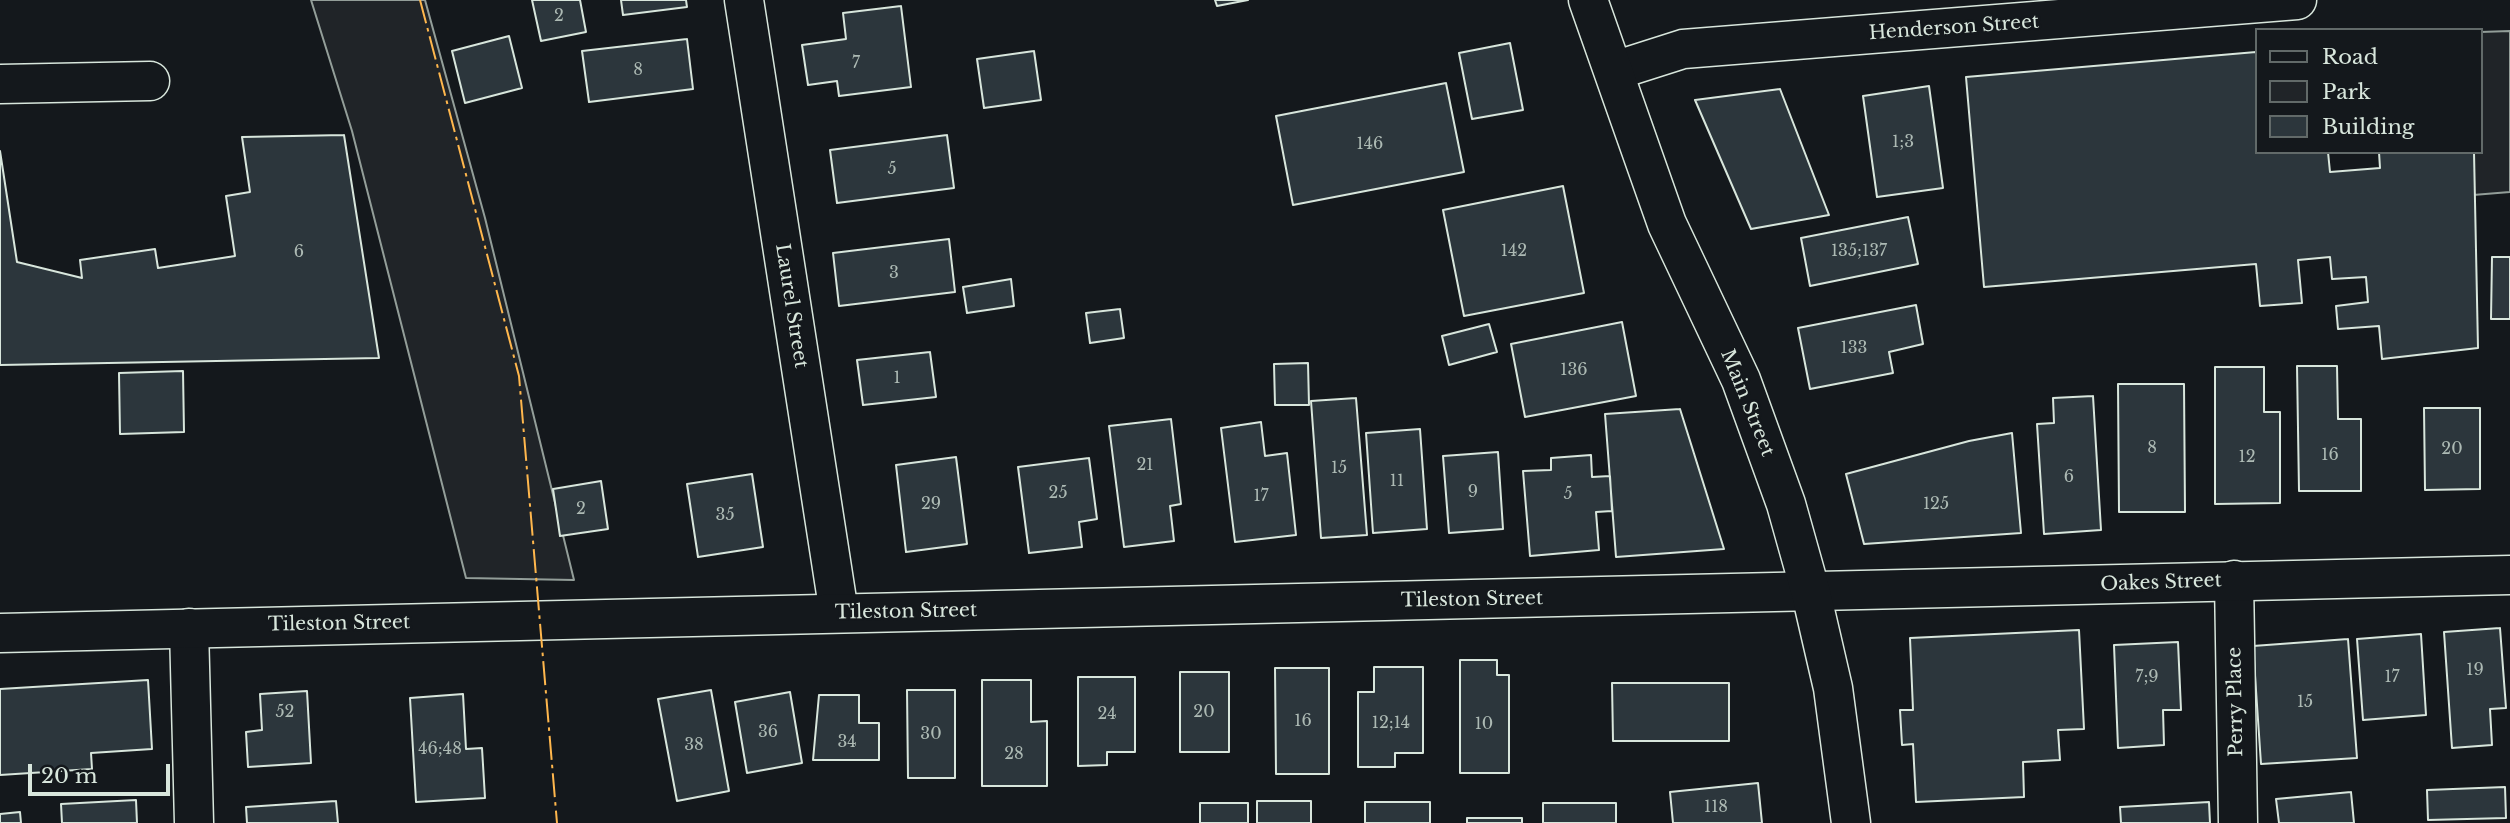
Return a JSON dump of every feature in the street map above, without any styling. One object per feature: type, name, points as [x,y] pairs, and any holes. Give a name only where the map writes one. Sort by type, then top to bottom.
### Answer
[{"type":"main road","name":"Laurel Street","points":[[744,0],[839,613]]},
{"type":"main road","name":"Main Street","points":[[1588,0],[1667,224],[1741,380],[1786,504],[1811,593],[1833,688],[1851,823]]},
{"type":"main road","name":"Henderson Street","points":[[1614,71],[1683,49],[2297,0]]},
{"type":"main road","points":[[0,84],[150,81]]},
{"type":"main road","name":"Oakes Street","points":[[1811,593],[2234,580],[2510,575]]},
{"type":"main road","name":"Perry Place","points":[[2234,580],[2238,823]]},
{"type":"main road","name":"Tileston Street","points":[[0,633],[1811,593]]},
{"type":"main road","points":[[189,628],[194,823]]},
{"type":"green space","points":[[311,0],[425,0],[485,218],[574,580],[466,578],[352,131]]},
{"type":"green space","points":[[2510,31],[2510,192],[2473,195],[2474,154],[2482,154],[2482,32]]},
{"type":"building","points":[[532,0],[580,0],[586,32],[541,41]]},
{"type":"building","points":[[621,0],[686,0],[687,7],[623,15]]},
{"type":"building","points":[[1215,0],[1248,0],[1217,6]]},
{"type":"building","points":[[901,6],[911,87],[839,96],[837,81],[808,85],[802,45],[846,39],[843,13]]},
{"type":"building","points":[[509,36],[522,88],[465,103],[452,51]]},
{"type":"building","points":[[687,39],[693,89],[589,102],[582,51]]},
{"type":"building","points":[[1510,43],[1523,110],[1472,119],[1459,53]]},
{"type":"building","points":[[1034,51],[1041,100],[984,108],[977,59]]},
{"type":"building","points":[[2254,52],[2254,154],[2328,154],[2330,172],[2380,168],[2379,154],[2474,154],[2478,348],[2382,359],[2379,326],[2338,329],[2336,306],[2368,302],[2366,277],[2332,279],[2330,257],[2298,260],[2302,303],[2260,306],[2256,264],[1984,287],[1966,77]]},
{"type":"building","points":[[1446,83],[1464,172],[1293,205],[1276,116]]},
{"type":"building","points":[[1929,86],[1943,188],[1877,197],[1863,96]]},
{"type":"building","points":[[1780,89],[1829,215],[1751,229],[1695,100]]},
{"type":"building","points":[[344,135],[379,358],[0,365],[0,151],[17,262],[82,278],[80,260],[155,249],[158,268],[235,256],[226,196],[250,192],[242,137]]},
{"type":"building","points":[[947,135],[954,188],[837,203],[830,150]]},
{"type":"building","points":[[1563,186],[1584,293],[1464,316],[1443,210]]},
{"type":"building","points":[[1908,217],[1918,264],[1810,286],[1801,238]]},
{"type":"building","points":[[949,239],[955,292],[839,306],[833,253]]},
{"type":"building","points":[[2492,257],[2510,257],[2510,319],[2491,319]]},
{"type":"building","points":[[1011,279],[1014,306],[967,313],[963,287]]},
{"type":"building","points":[[1916,305],[1923,344],[1889,352],[1893,373],[1810,389],[1798,328]]},
{"type":"building","points":[[1120,309],[1124,338],[1090,343],[1086,313]]},
{"type":"building","points":[[1622,322],[1636,396],[1525,417],[1511,344]]},
{"type":"building","points":[[1489,324],[1497,352],[1449,365],[1442,336]]},
{"type":"building","points":[[930,352],[936,397],[863,405],[857,360]]},
{"type":"building","points":[[1308,363],[1309,405],[1275,405],[1274,364]]},
{"type":"building","points":[[2297,366],[2337,366],[2338,419],[2361,419],[2361,491],[2299,491]]},
{"type":"building","points":[[2215,367],[2264,367],[2264,412],[2280,412],[2280,503],[2215,504]]},
{"type":"building","points":[[183,371],[184,432],[120,434],[119,373]]},
{"type":"building","points":[[2118,384],[2184,384],[2185,512],[2119,512]]},
{"type":"building","points":[[2093,396],[2101,530],[2044,534],[2037,424],[2054,423],[2053,398]]},
{"type":"building","points":[[1356,398],[1367,535],[1321,538],[1311,401]]},
{"type":"building","points":[[2424,408],[2480,408],[2480,489],[2425,490]]},
{"type":"building","points":[[1680,409],[1724,549],[1616,557],[1605,414]]},
{"type":"building","points":[[1171,419],[1181,504],[1170,506],[1174,541],[1124,547],[1109,426]]},
{"type":"building","points":[[1261,422],[1265,456],[1287,453],[1296,535],[1235,542],[1221,428]]},
{"type":"building","points":[[1420,429],[1427,529],[1373,533],[1366,433]]},
{"type":"building","points":[[2012,433],[2021,533],[1864,544],[1846,474],[1969,441]]},
{"type":"building","points":[[1498,452],[1503,529],[1449,533],[1443,456]]},
{"type":"building","points":[[1591,455],[1592,477],[1610,476],[1612,511],[1596,512],[1599,550],[1530,556],[1523,471],[1551,470],[1551,458]]},
{"type":"building","points":[[956,457],[967,544],[906,552],[896,465]]},
{"type":"building","points":[[1089,458],[1097,519],[1079,522],[1082,547],[1029,553],[1018,467]]},
{"type":"building","points":[[752,474],[763,547],[698,557],[687,484]]},
{"type":"building","points":[[601,481],[608,529],[560,536],[553,489]]},
{"type":"building","points":[[2500,628],[2506,708],[2490,709],[2492,745],[2452,748],[2444,632]]},
{"type":"building","points":[[2079,630],[2084,729],[2058,730],[2060,760],[2023,762],[2024,797],[1916,802],[1913,744],[1902,745],[1900,710],[1913,710],[1910,638]]},
{"type":"building","points":[[2421,634],[2426,715],[2363,720],[2357,639]]},
{"type":"building","points":[[2348,639],[2357,758],[2261,764],[2253,646]]},
{"type":"building","points":[[2178,642],[2181,710],[2163,710],[2164,745],[2118,748],[2114,645]]},
{"type":"building","points":[[1460,660],[1497,660],[1497,675],[1509,675],[1509,773],[1460,773]]},
{"type":"building","points":[[1374,667],[1423,667],[1423,753],[1395,753],[1395,767],[1358,767],[1358,692],[1374,692]]},
{"type":"building","points":[[1275,668],[1329,668],[1329,774],[1276,774]]},
{"type":"building","points":[[1180,672],[1229,672],[1229,752],[1180,752]]},
{"type":"building","points":[[1078,677],[1135,677],[1135,752],[1107,752],[1107,765],[1078,766]]},
{"type":"building","points":[[148,680],[152,749],[91,753],[92,769],[0,775],[0,689]]},
{"type":"building","points":[[982,680],[1031,680],[1031,722],[1047,721],[1047,786],[982,786]]},
{"type":"building","points":[[1612,683],[1729,683],[1729,741],[1613,741]]},
{"type":"building","points":[[711,690],[729,791],[677,801],[658,699]]},
{"type":"building","points":[[907,690],[955,690],[955,778],[908,778]]},
{"type":"building","points":[[307,691],[311,763],[248,767],[246,732],[262,730],[260,694]]},
{"type":"building","points":[[790,692],[802,763],[747,773],[735,702]]},
{"type":"building","points":[[463,694],[466,749],[482,748],[485,798],[416,802],[410,698]]},
{"type":"building","points":[[819,695],[859,695],[859,723],[879,723],[879,760],[813,760]]},
{"type":"building","points":[[1758,783],[1762,823],[1673,823],[1670,792]]},
{"type":"building","points":[[2505,787],[2506,818],[2428,820],[2427,790]]},
{"type":"building","points":[[2351,792],[2354,823],[2279,823],[2276,799]]},
{"type":"building","points":[[136,800],[137,823],[62,823],[61,804]]},
{"type":"building","points":[[336,801],[338,823],[247,823],[246,807]]},
{"type":"building","points":[[1257,801],[1311,801],[1311,823],[1257,823]]},
{"type":"building","points":[[1365,802],[1430,802],[1430,823],[1365,823]]},
{"type":"building","points":[[2209,802],[2210,823],[2121,823],[2120,807]]},
{"type":"building","points":[[1200,803],[1248,803],[1248,823],[1200,823]]},
{"type":"building","points":[[1543,803],[1616,803],[1616,823],[1543,823]]},
{"type":"building","points":[[20,812],[21,823],[0,823],[0,814]]},
{"type":"building","points":[[1467,818],[1522,818],[1522,823],[1467,823]]},
{"type":"power","points":[[420,0],[519,376],[557,823]]}]
